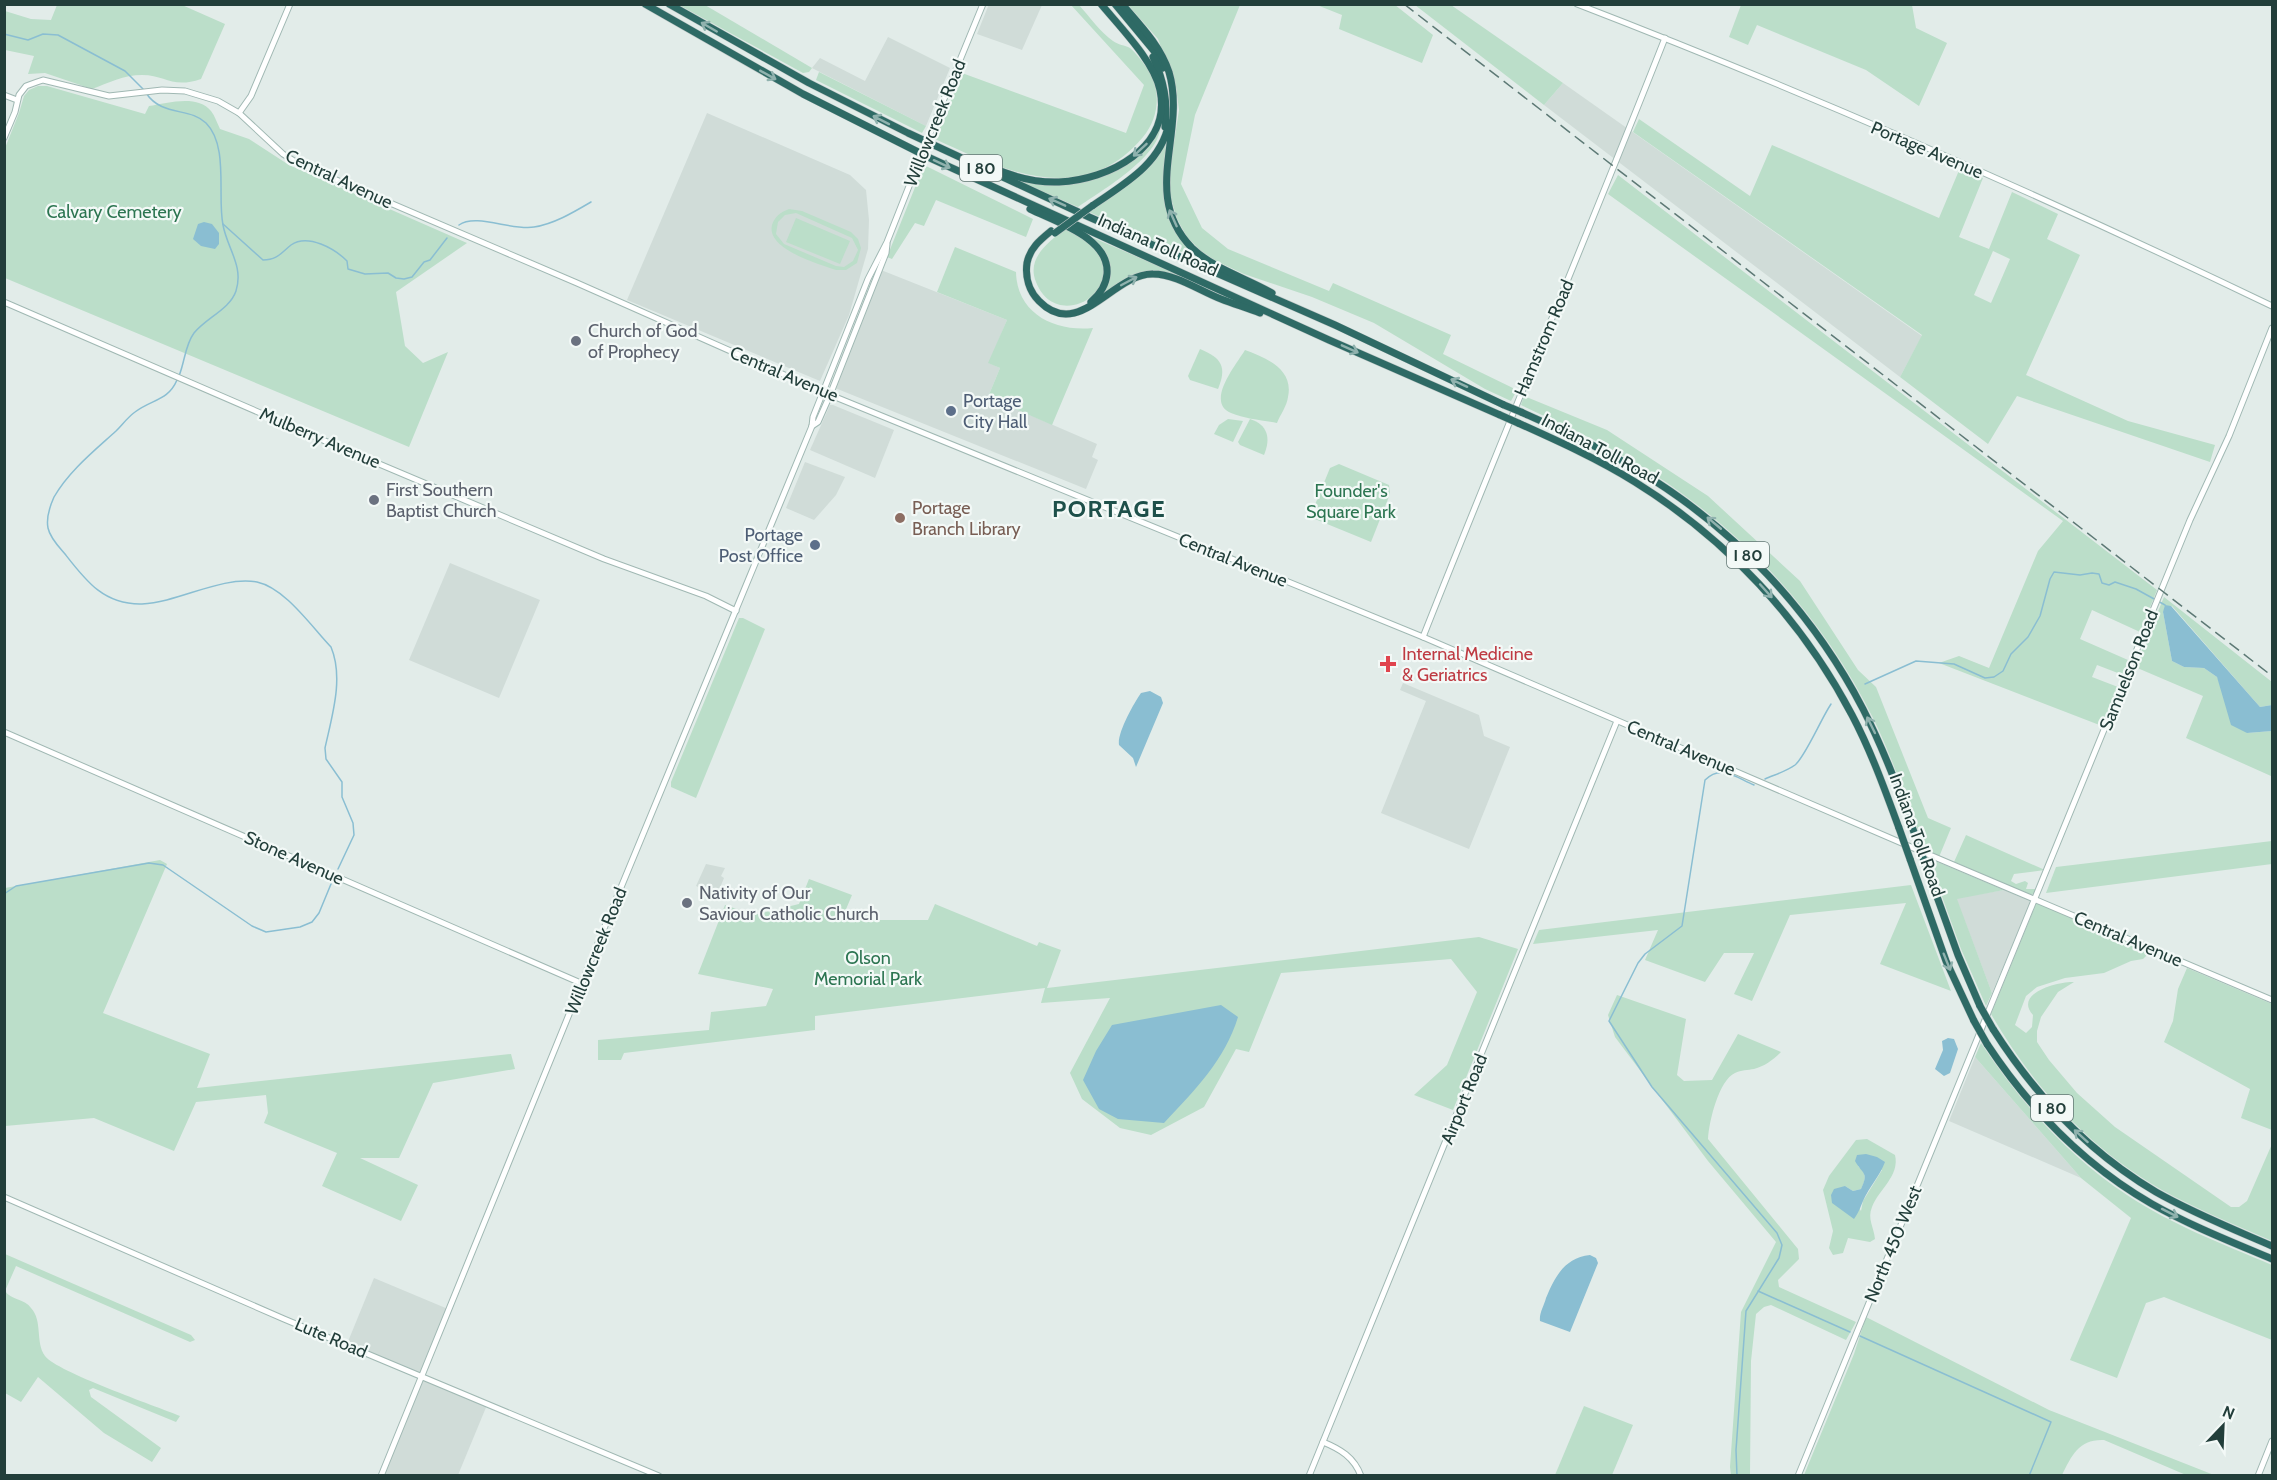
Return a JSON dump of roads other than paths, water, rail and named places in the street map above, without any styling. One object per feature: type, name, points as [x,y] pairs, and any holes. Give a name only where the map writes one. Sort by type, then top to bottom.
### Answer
[{"type":"highway","name":"Indiana Toll Road","points":[[645,4],[803,94],[972,178],[1586,454],[1655,495],[1713,540],[1765,590],[1810,647],[1840,693],[1869,750],[1956,985],[1987,1044],[2017,1087],[2042,1116],[2106,1174],[2174,1216],[2272,1259]]},
{"type":"highway","name":"Indiana Toll Road","points":[[669,4],[809,83],[959,158],[1303,310],[1600,449],[1670,490],[1720,528],[1773,580],[1819,637],[1850,686],[1884,752],[1958,955],[1980,1006],[2018,1066],[2050,1106],[2088,1143],[2113,1163],[2156,1192],[2272,1246]]},
{"type":"highway","points":[[959,158],[1022,179],[1060,182],[1095,176],[1125,163],[1145,147],[1157,128],[1160,114],[1160,90],[1156,75],[1101,4]]},
{"type":"highway","points":[[1090,206],[1148,160],[1165,129],[1167,110],[1163,83],[1152,56],[1109,4]]},
{"type":"highway","points":[[1114,4],[1154,51],[1161,64],[1170,95],[1170,118],[1162,143],[1151,161],[1134,177],[1036,244],[1027,266],[1027,276],[1033,294],[1044,306],[1072,313],[1094,305],[1129,279],[1154,274],[1169,277],[1222,299],[1297,325]]},
{"type":"highway","points":[[1122,4],[1159,50],[1172,83],[1174,112],[1167,164],[1166,195],[1173,221],[1191,247],[1212,263],[1254,282],[1303,310]]},
{"type":"highway","points":[[972,178],[1089,239],[1100,249],[1107,265],[1106,281],[1098,295],[1079,308],[1064,309],[1054,306],[1041,297],[1033,284],[1031,267],[1035,254],[1053,232]]},
{"type":"street","points":[[239,113],[250,96],[290,4]]},
{"type":"street","name":"Willowcreek Road","points":[[381,1476],[812,426],[813,417],[868,279],[887,242],[983,4]]},
{"type":"street","name":"Portage Avenue","points":[[1577,4],[1665,38],[1944,156],[2272,306]]},
{"type":"street","name":"Hamstrom Road","points":[[1423,637],[1665,38]]},
{"type":"street","name":"Central Avenue","points":[[17,100],[26,86],[43,80],[108,96],[162,90],[185,91],[206,96],[239,113],[282,154],[299,164],[568,279],[830,395],[1423,637],[2272,1000]]},
{"type":"street","points":[[4,95],[17,100],[15,112],[4,138]]},
{"type":"street","name":"Willowcreek Road","points":[[812,426],[818,422],[830,395],[886,253],[887,242]]},
{"type":"street","name":"Mulberry Avenue","points":[[4,302],[604,559],[669,581],[736,611]]},
{"type":"street","name":"Samuelson Road","points":[[1988,1014],[2158,598],[2272,328]]},
{"type":"street","name":"Airport Road","points":[[1309,1476],[1617,721]]},
{"type":"street","name":"Stone Avenue","points":[[4,732],[583,984]]},
{"type":"street","name":"North 450 West","points":[[1798,1476],[1988,1014]]},
{"type":"street","name":"Lute Road","points":[[4,1197],[659,1476]]},
{"type":"street","points":[[2258,1476],[2272,1441]]},
{"type":"street","points":[[1323,1442],[1348,1455],[1361,1476]]},
{"type":"water","points":[[204,222],[212,224],[219,233],[219,244],[215,249],[201,246],[193,239],[198,224]]},
{"type":"water","points":[[2165,605],[2171,606],[2260,707],[2272,705],[2272,731],[2247,733],[2231,725],[2217,677],[2204,668],[2184,667],[2172,661],[2163,612]]},
{"type":"water","points":[[1150,691],[1161,697],[1163,703],[1136,767],[1133,758],[1119,745],[1119,740],[1127,718],[1141,693]]},
{"type":"water","points":[[1221,1005],[1238,1017],[1232,1033],[1217,1061],[1164,1123],[1118,1119],[1099,1109],[1083,1080],[1096,1051],[1112,1025]]},
{"type":"water","points":[[1948,1038],[1954,1039],[1958,1049],[1950,1073],[1944,1076],[1935,1069],[1943,1050],[1942,1041]]},
{"type":"water","points":[[1866,1154],[1885,1162],[1854,1219],[1832,1203],[1831,1195],[1834,1189],[1845,1186],[1853,1191],[1861,1189],[1865,1176],[1855,1161],[1857,1155]]},
{"type":"water","points":[[1590,1255],[1596,1258],[1598,1263],[1570,1332],[1540,1321],[1546,1298],[1562,1270],[1573,1260]]},
{"type":"waterway","points":[[4,34],[28,40],[43,34],[58,35],[125,71],[143,89]]},
{"type":"waterway","points":[[146,93],[160,106],[199,118],[213,133],[220,158],[223,225],[238,273],[236,291],[229,303],[199,328],[191,338],[179,376]]},
{"type":"waterway","points":[[459,225],[466,222],[484,221],[515,227],[534,227],[571,214],[591,202]]},
{"type":"waterway","points":[[223,224],[263,260],[275,257],[298,242],[313,242],[342,256],[347,261],[348,269],[365,274],[388,273],[396,278],[404,279],[412,277],[424,262],[430,260],[447,238]]},
{"type":"waterway","points":[[177,380],[164,396],[130,416],[67,479],[51,504],[48,520],[49,532],[89,582],[106,596],[129,603],[142,604],[171,599],[229,583],[257,582],[278,592],[331,647],[337,671],[337,684],[325,748],[326,759],[342,782],[342,797],[353,823],[354,835],[338,869]]},
{"type":"waterway","points":[[1865,684],[1916,661],[1954,664],[1985,678],[1994,677],[2003,671],[2011,654],[2028,637],[2040,616],[2054,572],[2080,575],[2099,574],[2102,583],[2109,585],[2115,582],[2136,589],[2165,605]]},
{"type":"waterway","points":[[1765,779],[1788,769],[1799,761],[1831,704]]},
{"type":"waterway","points":[[1737,1476],[1736,1450],[1746,1311],[1779,1258],[1782,1245],[1777,1233],[1652,1087],[1609,1021],[1638,963],[1645,954],[1682,926],[1705,780],[1711,775],[1723,772],[1754,785]]},
{"type":"waterway","points":[[4,894],[16,886],[149,863],[163,865],[252,926],[266,932],[300,927],[312,922],[319,913],[331,884]]},
{"type":"waterway","points":[[1758,1291],[1850,1332]]},
{"type":"waterway","points":[[1860,1336],[2051,1422],[2029,1476]]},
{"type":"railway","points":[[1404,4],[2272,676]]},
{"type":"place","name":"Church of God of Prophecy","points":[[576,341]]},
{"type":"place","name":"Portage City Hall","points":[[951,411]]},
{"type":"place","name":"First Southern Baptist Church","points":[[374,500]]},
{"type":"place","name":"Portage Branch Library","points":[[900,518]]},
{"type":"place","name":"Portage Post Office","points":[[815,545]]},
{"type":"place","name":"Internal Medicine & Geriatrics","points":[[1388,664]]},
{"type":"place","name":"Nativity of Our Saviour Catholic Church","points":[[687,903]]},
{"type":"district","name":"PORTAGE","points":[[1109,509]]},
{"type":"park label","name":"Calvary Cemetery","points":[[114,212]]},
{"type":"park label","name":"Founder's Square Park","points":[[1351,501]]},
{"type":"park label","name":"Olson Memorial Park","points":[[868,968]]}]
